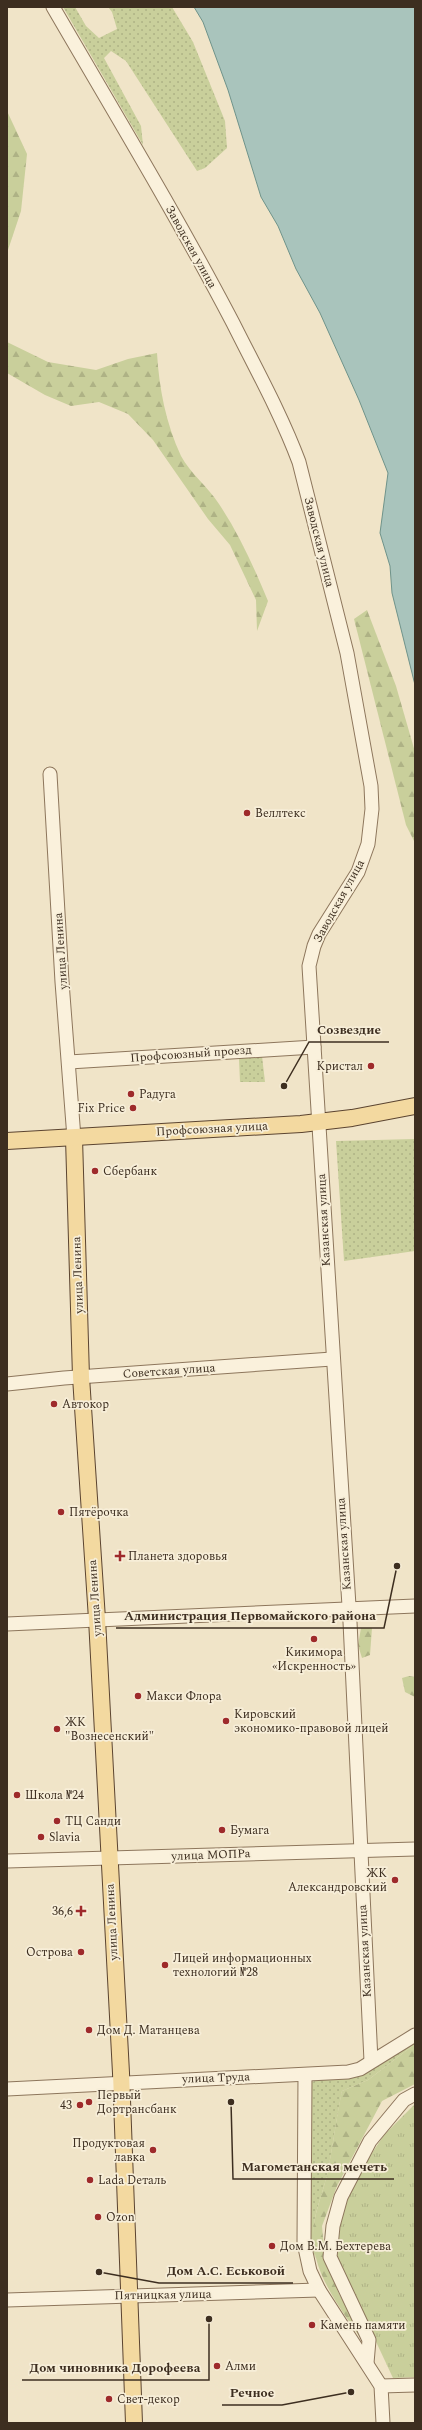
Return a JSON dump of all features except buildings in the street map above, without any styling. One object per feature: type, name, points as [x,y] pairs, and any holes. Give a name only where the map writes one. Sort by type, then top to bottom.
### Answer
[{"type":"main road","name":"Профсоюзная улица","points":[[7,1140],[74,1138],[320,1122],[415,1106]]},
{"type":"main road","name":"улица Ленина","points":[[74,1138],[81,1377],[97,1619],[108,1858],[121,2082],[134,2423]]},
{"type":"street","name":"Заводская улица","points":[[53,7],[200,260],[279,413],[301,469],[347,653],[371,786],[371,828],[358,872],[319,934],[311,956],[310,978],[320,1122]]},
{"type":"street","name":"улица Ленина","points":[[50,774],[74,1138]]},
{"type":"street","name":"Профсоюзный проезд","points":[[69,1062],[314,1047]]},
{"type":"street","name":"Казанская улица","points":[[320,1122],[332,1359],[348,1610],[371,2062]]},
{"type":"street","name":"Советская улица","points":[[7,1384],[81,1377],[332,1359]]},
{"type":"street","points":[[7,1624],[415,1606]]},
{"type":"street","name":"улица МОПРа","points":[[7,1861],[415,1849]]},
{"type":"street","name":"улица Труда","points":[[7,2089],[121,2082],[348,2072],[360,2069],[415,2035]]},
{"type":"street","points":[[305,2075],[304,2243],[310,2272],[319,2290],[368,2363],[381,2386],[383,2423]]},
{"type":"street","points":[[368,2363],[369,2340],[330,2257],[332,2226],[340,2197],[370,2141],[404,2100],[415,2094]]},
{"type":"street","name":"Пятницкая улица","points":[[7,2300],[319,2290]]},
{"type":"street","points":[[381,2386],[415,2385]]},
{"type":"green space","points":[[63,7],[75,7],[86,26],[99,38],[117,29],[112,12],[108,7],[172,7],[193,42],[225,121],[227,148],[205,168],[197,171],[126,61],[111,51],[104,58],[141,126],[143,145]]},
{"type":"green space","points":[[7,111],[27,154],[21,211],[7,253]]},
{"type":"green space","points":[[7,342],[48,362],[96,370],[128,359],[157,353],[159,379],[167,419],[181,456],[189,468],[215,498],[226,515],[246,551],[268,601],[257,631],[256,600],[230,545],[208,519],[153,440],[128,414],[99,402],[71,406],[45,395],[7,373]]},
{"type":"green space","points":[[367,610],[396,686],[415,752],[415,843],[406,825],[354,619]]},
{"type":"green space","points":[[262,1056],[265,1082],[240,1082],[239,1059]]},
{"type":"green space","points":[[415,1139],[415,1251],[344,1261],[336,1141]]},
{"type":"green space","points":[[361,1628],[372,1628],[370,1655],[362,1658],[358,1645]]},
{"type":"green space","points":[[409,1676],[415,1677],[415,1697],[405,1692],[402,1678]]},
{"type":"green space","points":[[415,2041],[415,2044],[368,2080],[342,2091],[327,2175],[314,2225],[314,2246],[316,2259],[310,2243],[307,2084]]},
{"type":"green space","points":[[415,2044],[415,2084],[382,2101],[337,2186],[322,2226],[325,2259],[339,2294],[365,2341],[364,2343],[336,2302],[319,2269],[314,2247],[314,2226],[327,2175],[342,2091],[368,2080]]},
{"type":"green space","points":[[415,2104],[415,2377],[393,2378],[334,2252],[339,2213],[360,2171],[384,2135]]},
{"type":"water","points":[[194,7],[415,7],[415,685],[392,593],[390,566],[380,533],[388,473],[359,400],[320,313],[296,269],[278,226],[261,197],[228,90],[203,22]]},
{"type":"place","name":"Веллтекс","points":[[247,813]]},
{"type":"place","name":"Кристал","points":[[371,1066]]},
{"type":"place","name":"Созвездие","points":[[284,1086]]},
{"type":"place","name":"Радуга","points":[[131,1094]]},
{"type":"place","name":"Fix Price","points":[[133,1108]]},
{"type":"place","name":"Сбербанк","points":[[95,1171]]},
{"type":"place","name":"Автокор","points":[[54,1404]]},
{"type":"place","name":"Пятёрочка","points":[[61,1512]]},
{"type":"place","name":"Планета здоровья","points":[[120,1556]]},
{"type":"place","name":"Администрация Первомайского района","points":[[397,1566]]},
{"type":"place","name":"Кикимора «Искренность»","points":[[314,1639]]},
{"type":"place","name":"Макси Флора","points":[[138,1696]]},
{"type":"place","name":"Кировский экономико-правовой лицей","points":[[226,1721]]},
{"type":"place","name":"ЖК \"Вознесенский\"","points":[[57,1729]]},
{"type":"place","name":"Школа №24","points":[[17,1795]]},
{"type":"place","name":"ТЦ Санди","points":[[57,1821]]},
{"type":"place","name":"Бумага","points":[[222,1830]]},
{"type":"place","name":"Slavia","points":[[41,1837]]},
{"type":"place","name":"ЖК Александровский","points":[[395,1880]]},
{"type":"place","name":"36,6","points":[[81,1911]]},
{"type":"place","name":"Острова","points":[[81,1952]]},
{"type":"place","name":"Лицей информационных технологий №28","points":[[165,1965]]},
{"type":"place","name":"Дом Д. Матанцева","points":[[89,2030]]},
{"type":"place","name":"Первый Дортрансбанк","points":[[89,2102]]},
{"type":"place","name":"Магометанская мечеть","points":[[231,2102]]},
{"type":"place","name":"43","points":[[80,2105]]},
{"type":"place","name":"Продуктовая лавка","points":[[153,2150]]},
{"type":"place","name":"Lada Dеталь","points":[[90,2180]]},
{"type":"place","name":"Ozon","points":[[98,2217]]},
{"type":"place","name":"Дом В.М. Бехтерева","points":[[272,2246]]},
{"type":"place","name":"Дом А.С. Еськовой","points":[[99,2272]]},
{"type":"place","name":"Дом чиновника Дорофеева","points":[[209,2319]]},
{"type":"place","name":"Камень памяти","points":[[312,2325]]},
{"type":"place","name":"Алми","points":[[217,2366]]},
{"type":"place","name":"Речное","points":[[351,2392]]},
{"type":"place","name":"Свет-декор","points":[[109,2399]]}]
